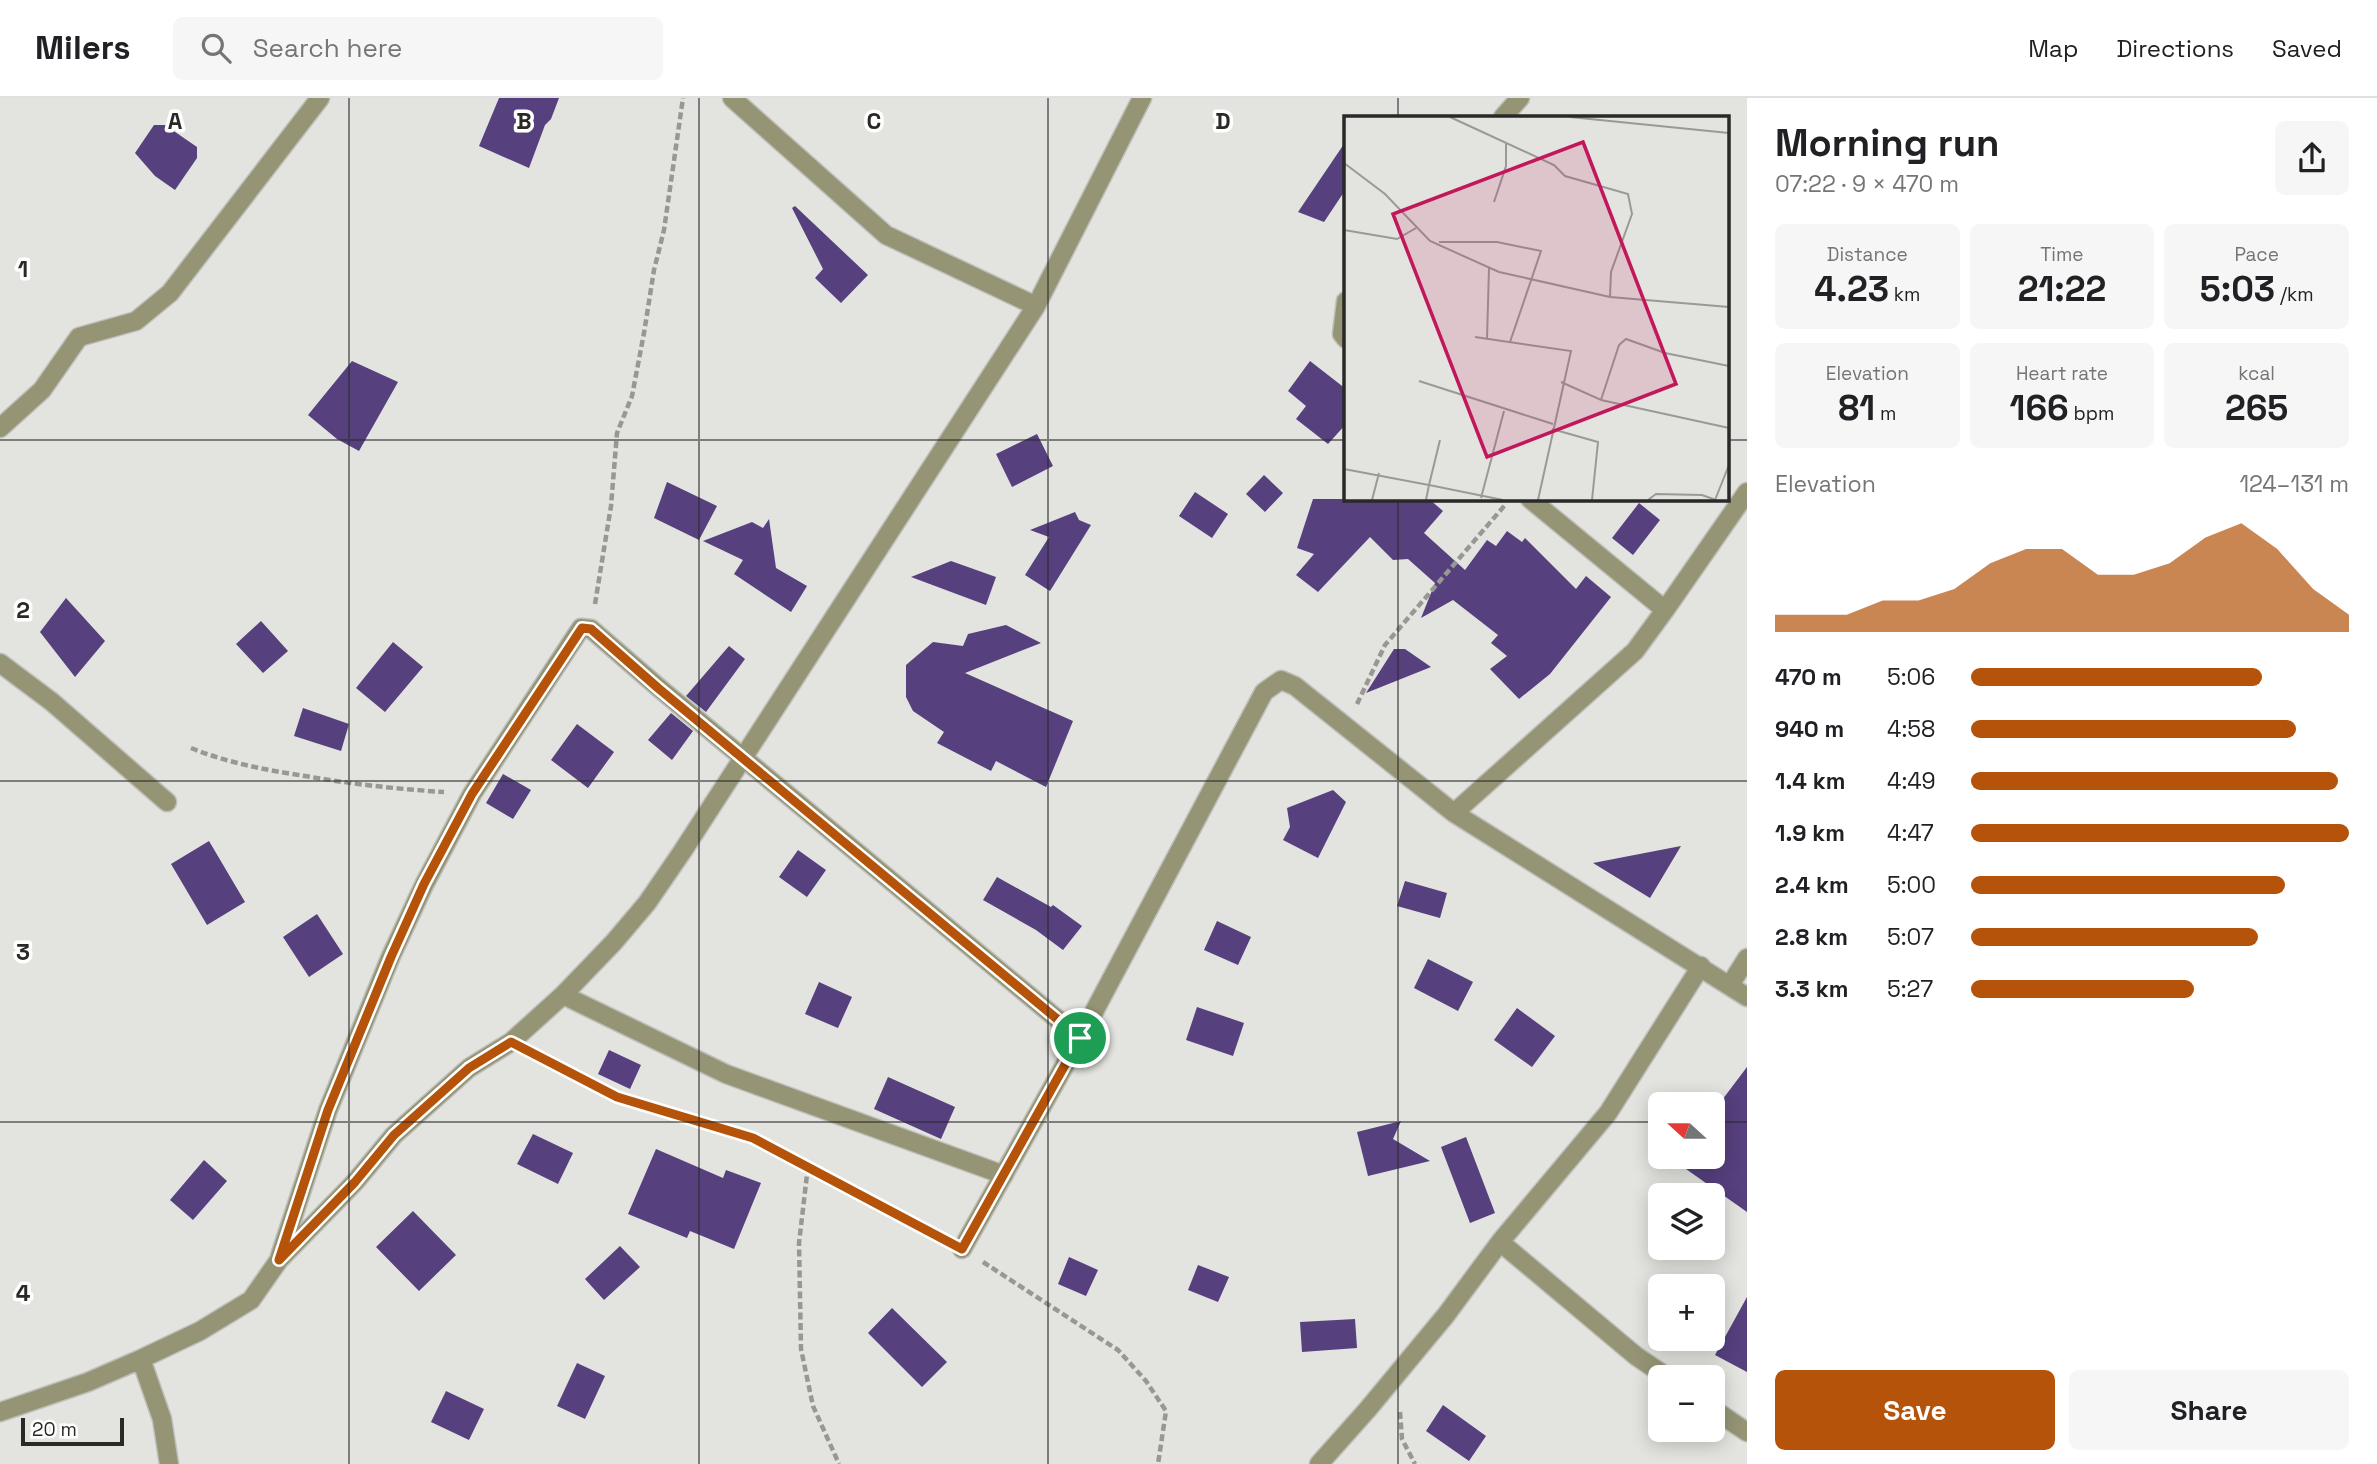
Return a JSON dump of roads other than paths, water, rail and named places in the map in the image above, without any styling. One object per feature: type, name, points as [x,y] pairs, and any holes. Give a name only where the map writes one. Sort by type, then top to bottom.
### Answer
[{"type":"street","points":[[0,428],[42,390],[79,337],[136,321],[170,293],[320,98]]},
{"type":"street","points":[[732,98],[886,235],[1036,306]]},
{"type":"street","points":[[0,1412],[88,1382],[141,1359],[200,1331],[251,1300],[279,1260],[355,1182],[394,1135],[469,1068],[511,1042],[563,995],[614,942],[647,903],[1036,306],[1142,98]]},
{"type":"street","points":[[1504,116],[1520,98]]},
{"type":"street","points":[[1344,318],[1344,337]]},
{"type":"street","points":[[1454,813],[1635,650],[1747,492]]},
{"type":"street","points":[[1531,500],[1665,610]]},
{"type":"street","points":[[279,1260],[328,1110],[424,884],[472,794],[582,628],[591,629],[1080,1038]]},
{"type":"street","points":[[0,663],[52,702],[167,802]]},
{"type":"street","points":[[962,1249],[1080,1038],[1264,692],[1281,680],[1295,686],[1454,813],[1747,997]]},
{"type":"street","points":[[1730,985],[1747,958]]},
{"type":"street","points":[[1319,1464],[1368,1409],[1446,1314],[1500,1242],[1608,1113],[1701,966]]},
{"type":"street","points":[[563,995],[726,1074],[1004,1175]]},
{"type":"street","points":[[1500,1242],[1649,1365]]},
{"type":"street","points":[[141,1359],[162,1419],[169,1464]]},
{"type":"street","points":[[1725,1417],[1747,1432]]}]
